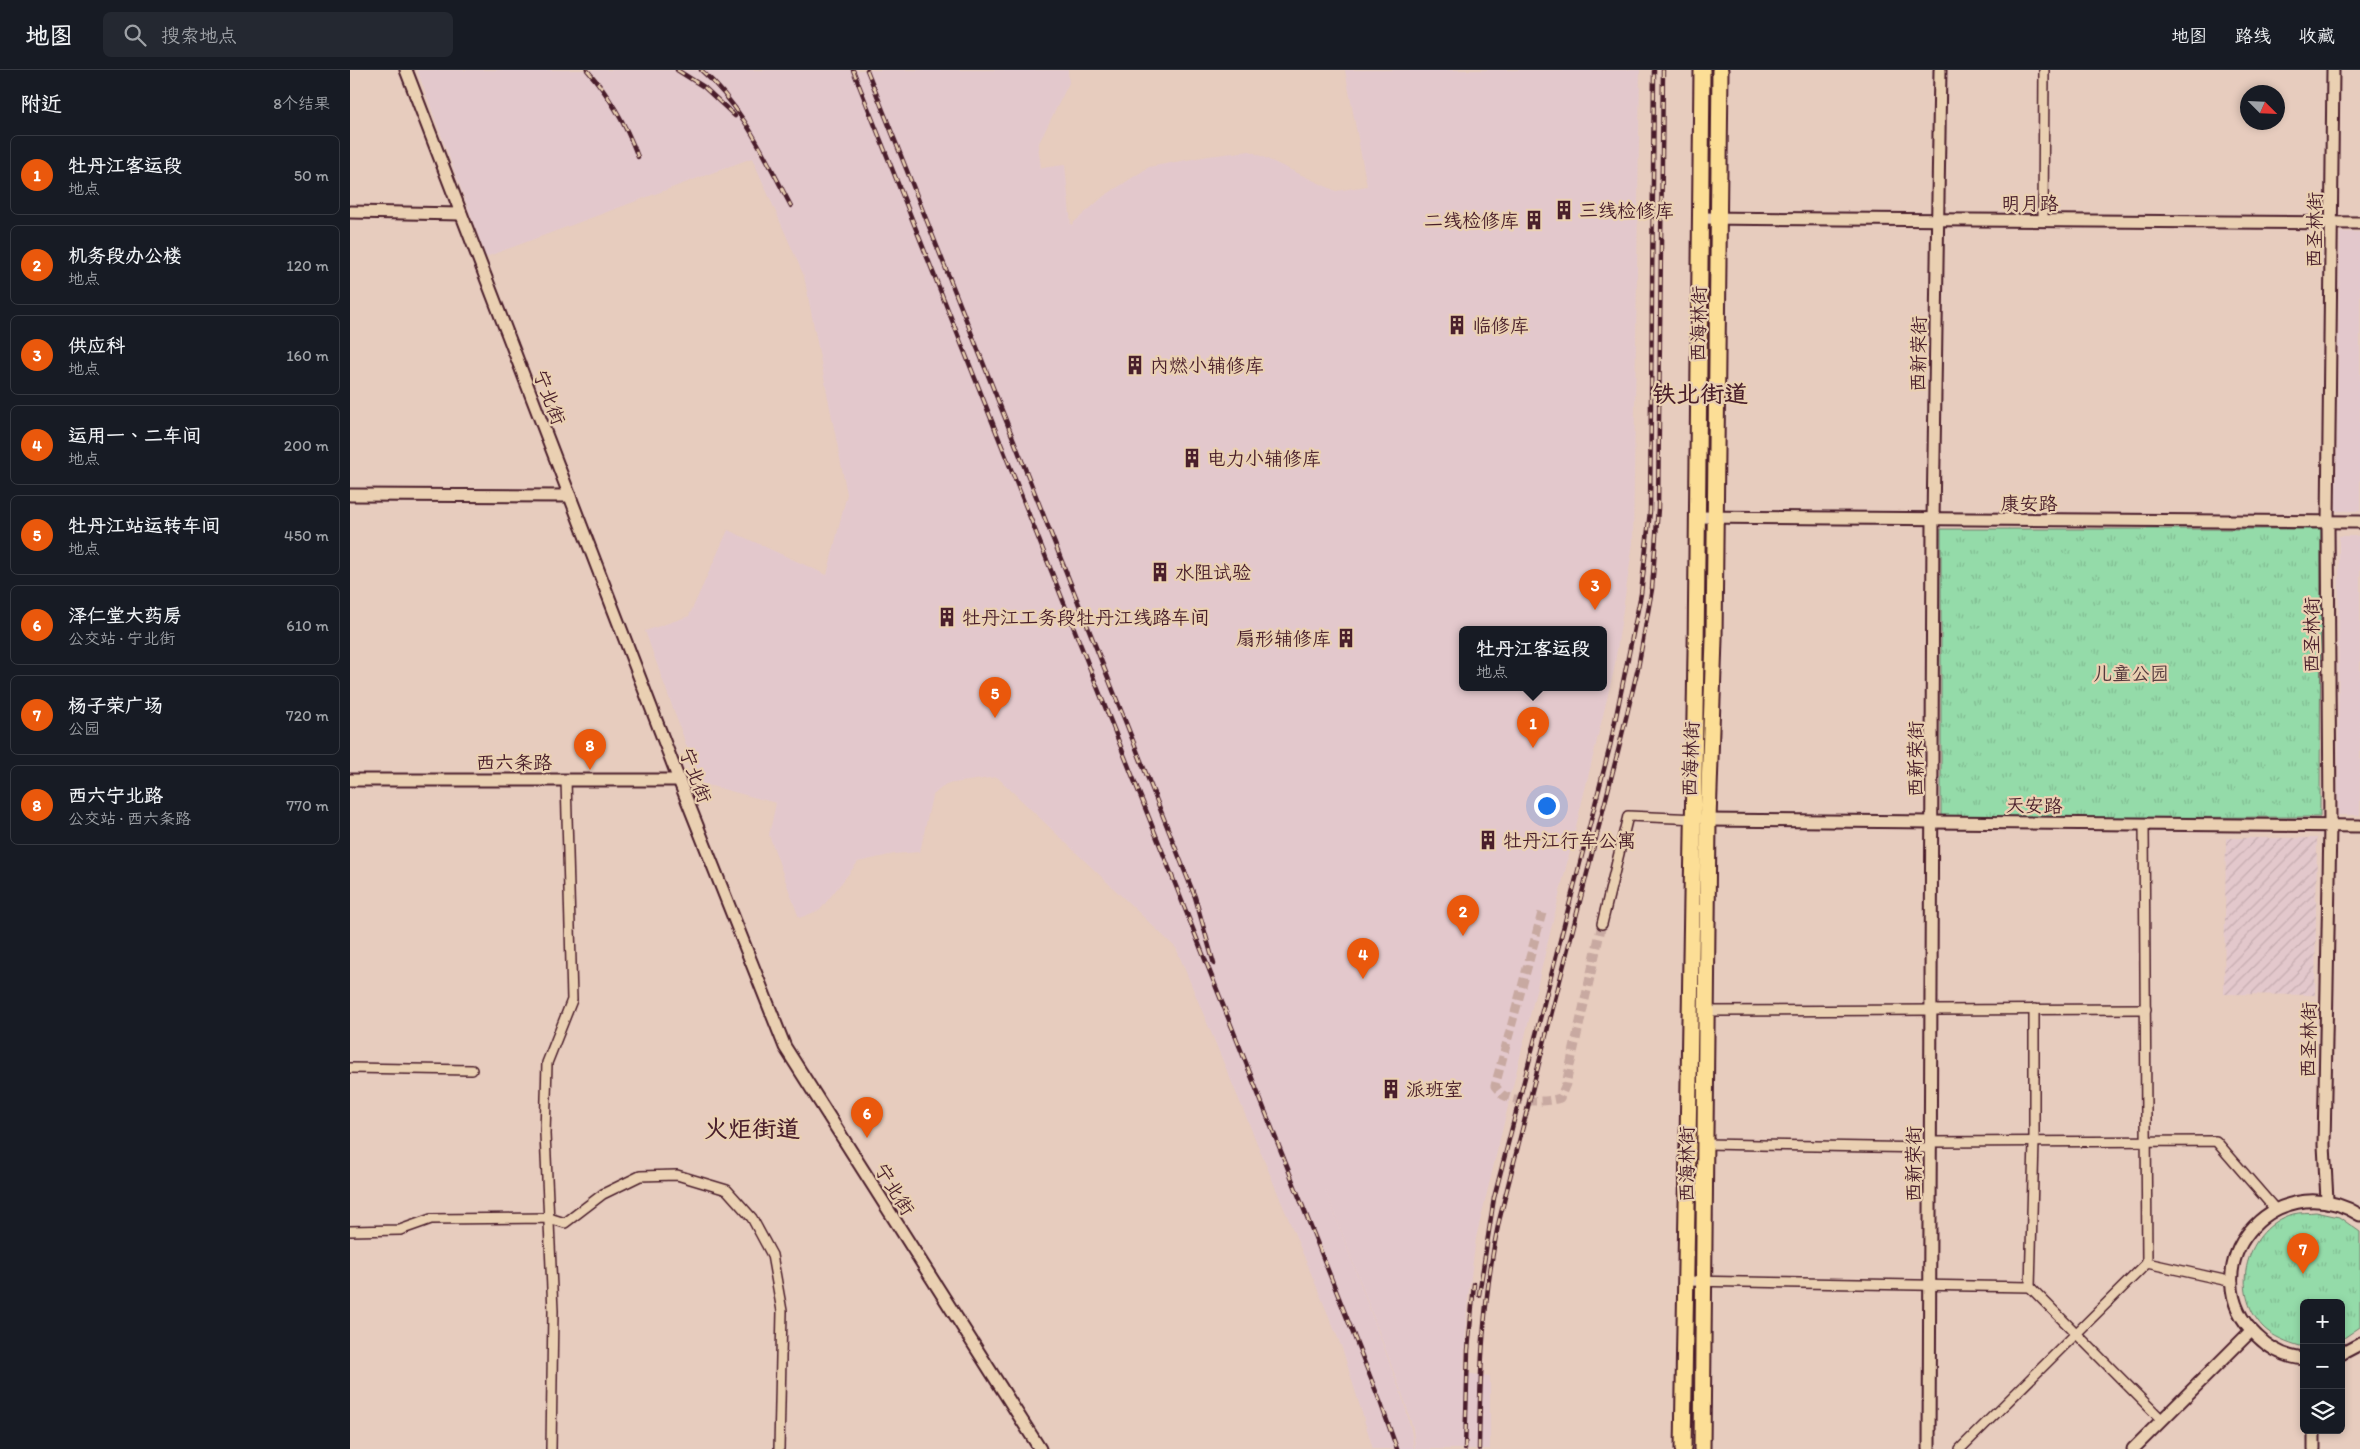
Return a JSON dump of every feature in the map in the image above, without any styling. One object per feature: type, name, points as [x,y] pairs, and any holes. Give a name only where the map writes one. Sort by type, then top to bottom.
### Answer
[{"type":"highway","name":"西海林街","points":[[1702,70],[1697,518],[1701,819],[1707,1010],[1702,1449]]},
{"type":"highway","name":"西海林街","points":[[1683,1449],[1686,1281],[1701,819],[1716,518],[1720,70]]},
{"type":"street","name":"宁北街","points":[[406,70],[678,780],[785,1047],[1040,1449]]},
{"type":"street","name":"西新荣街","points":[[1929,1449],[1934,520],[1940,70]]},
{"type":"street","points":[[2043,221],[2044,70]]},
{"type":"street","name":"西圣林街","points":[[2326,1200],[2324,1145],[2330,826],[2328,522],[2333,70]]},
{"type":"street","points":[[350,212],[461,214]]},
{"type":"street","name":"明月路","points":[[1700,218],[2360,223]]},
{"type":"street","points":[[350,495],[570,496]]},
{"type":"street","name":"康安路","points":[[1697,518],[2360,522]]},
{"type":"street","name":"西六条路","points":[[350,780],[678,780]]},
{"type":"street","points":[[551,1449],[553,1310],[545,1134],[547,1063],[572,1000],[566,780]]},
{"type":"street","points":[[1602,924],[1628,816],[1701,819]]},
{"type":"street","name":"天安路","points":[[1701,819],[2360,826]]},
{"type":"street","points":[[1963,1448],[2147,1264],[2144,824]]},
{"type":"street","points":[[2030,1287],[2034,1142],[2034,1009]]},
{"type":"street","points":[[1707,1010],[2146,1009]]},
{"type":"street","points":[[350,1068],[472,1070]]},
{"type":"street","points":[[1706,1144],[1931,1145],[2034,1142],[2216,1141],[2275,1209]]},
{"type":"street","points":[[350,1231],[400,1230],[431,1219],[549,1218],[565,1223],[603,1194],[640,1176],[676,1175],[727,1190],[752,1218],[772,1255],[782,1311],[779,1449]]},
{"type":"street","points":[[2300,1358],[2279,1352],[2264,1343],[2251,1331],[2238,1308],[2233,1282],[2237,1256],[2248,1232],[2260,1219],[2275,1209],[2300,1201],[2326,1200],[2344,1205],[2360,1214]]},
{"type":"street","points":[[2147,1264],[2233,1282]]},
{"type":"street","points":[[1686,1281],[2030,1287],[2162,1420]]},
{"type":"street","points":[[2133,1449],[2251,1331]]},
{"type":"street","points":[[2345,1352],[2360,1344]]},
{"type":"street","points":[[2314,1434],[2314,1449]]},
{"type":"shaded area","points":[[417,70],[1068,70],[1069,83],[1038,145],[1041,168],[1065,165],[1071,225],[1104,196],[1149,167],[1208,156],[1250,151],[1336,191],[1367,186],[1345,70],[1640,70],[1633,543],[1614,670],[1476,1238],[1467,1307],[1464,1373],[1490,1376],[1490,1449],[1415,1449],[1413,1429],[1405,1402],[1324,1185],[1404,1402],[1411,1429],[1414,1449],[1373,1449],[1342,1348],[1176,948],[997,777],[946,784],[932,796],[920,852],[894,854],[858,862],[820,910],[799,918],[769,835],[776,803],[700,783],[645,631],[689,616],[728,530],[827,575],[847,494],[804,276],[752,158],[486,257]]},
{"type":"shaded area","points":[[2340,232],[2360,232],[2360,511],[2336,511]]},
{"type":"shaded area","points":[[2339,536],[2360,536],[2360,815],[2338,815]]},
{"type":"shaded area","points":[[2226,838],[2317,838],[2315,995],[2224,994]]},
{"type":"green space","name":"儿童公园","points":[[1941,529],[2321,529],[2320,817],[1941,818]]},
{"type":"green space","points":[[2316,1212],[2339,1217],[2360,1232],[2360,1327],[2345,1337],[2345,1299],[2300,1299],[2300,1346],[2285,1341],[2263,1327],[2253,1312],[2247,1296],[2245,1279],[2248,1262],[2254,1246],[2264,1232],[2277,1221],[2299,1213]]},
{"type":"tunnel","points":[[1542,913],[1495,1086],[1503,1095],[1516,1099],[1540,1101],[1560,1098],[1566,1084],[1602,924]]},
{"type":"railway","points":[[587,70],[617,111],[638,157]]},
{"type":"railway","points":[[677,70],[704,87],[735,116]]},
{"type":"railway","points":[[701,70],[716,84],[741,116],[791,206]]},
{"type":"railway","points":[[853,70],[1381,1404],[1397,1449]]},
{"type":"railway","points":[[867,70],[1195,897],[1214,964]]},
{"type":"railway","points":[[1479,1295],[1494,1198],[1610,746],[1641,594],[1650,511],[1654,70]]},
{"type":"railway","points":[[1479,1449],[1483,1334],[1489,1277],[1499,1221],[1619,747],[1638,668],[1652,589],[1658,508],[1663,70]]},
{"type":"railway","points":[[1465,1449],[1468,1350],[1474,1284]]},
{"type":"place","name":"三线检修库","points":[[1564,210]]},
{"type":"place","name":"二线检修库","points":[[1534,220]]},
{"type":"place","name":"临修库","points":[[1457,325]]},
{"type":"place","name":"内燃小辅修库","points":[[1135,365]]},
{"type":"place","name":"电力小辅修库","points":[[1192,458]]},
{"type":"place","name":"水阻试验","points":[[1160,572]]},
{"type":"place","name":"供应科","points":[[1595,610]]},
{"type":"place","name":"牡丹江工务段牡丹江线路车间","points":[[947,617]]},
{"type":"place","name":"扇形辅修库","points":[[1346,638]]},
{"type":"place","name":"牡丹江站运转车间","points":[[995,718]]},
{"type":"place","name":"牡丹江客运段","points":[[1533,748]]},
{"type":"place","name":"西六宁北路","points":[[590,770]]},
{"type":"place","name":"牡丹江行车公寓","points":[[1488,840]]},
{"type":"place","name":"机务段办公楼","points":[[1463,936]]},
{"type":"place","name":"运用一、二车间","points":[[1363,979]]},
{"type":"place","name":"派班室","points":[[1391,1089]]},
{"type":"place","name":"泽仁堂大药房","points":[[867,1138]]},
{"type":"place","name":"杨子荣广场","points":[[2303,1274]]},
{"type":"district","name":"铁北街道","points":[[1700,394]]},
{"type":"district","name":"火炬街道","points":[[752,1129]]}]
